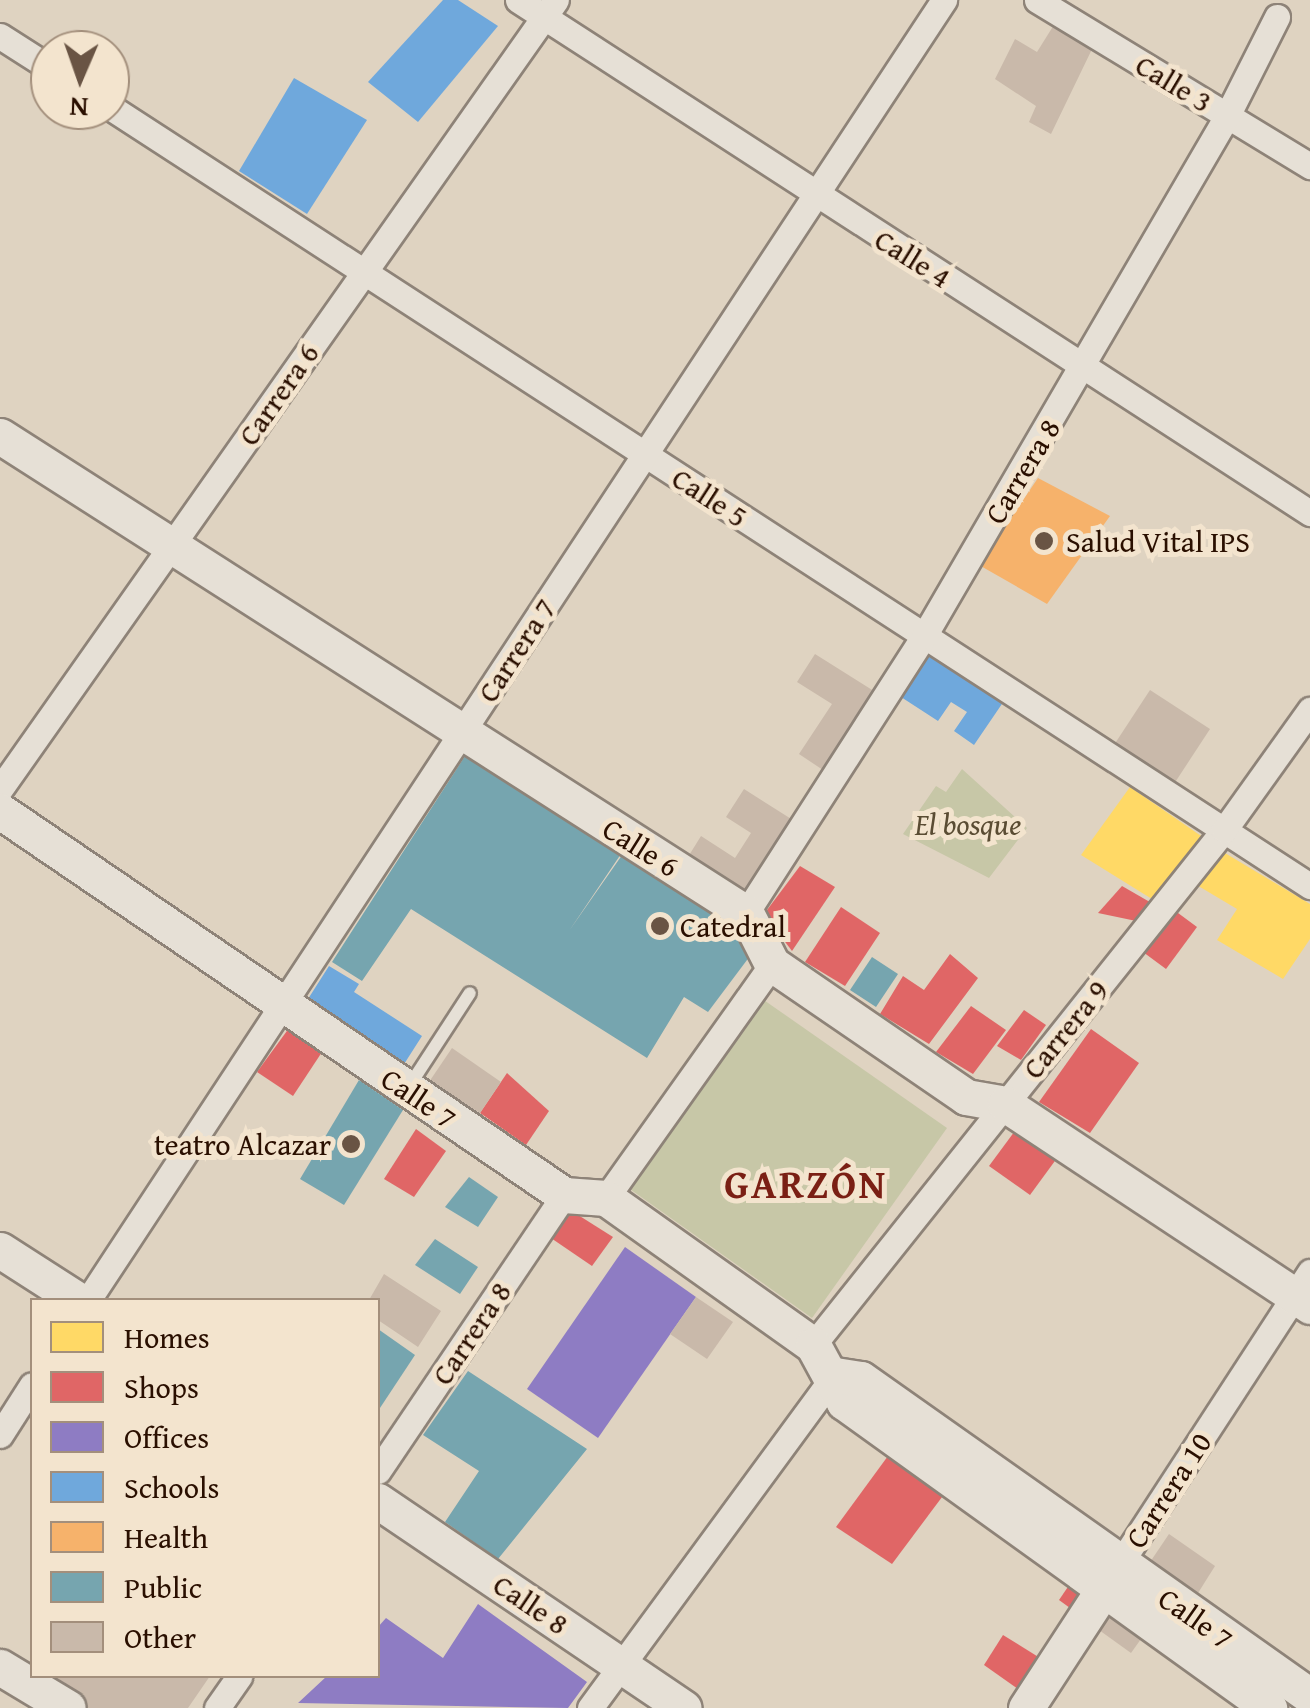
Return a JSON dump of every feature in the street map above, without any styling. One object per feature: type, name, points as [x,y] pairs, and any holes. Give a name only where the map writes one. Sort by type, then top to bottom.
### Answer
[{"type":"street","name":"Calle 4","points":[[518,0],[549,9],[815,196],[1310,513]]},
{"type":"street","name":"Carrera 7","points":[[89,1298],[944,0]]},
{"type":"street","name":"Calle 3","points":[[1038,0],[1310,166]]},
{"type":"street","name":"Carrera 6","points":[[0,788],[549,9]]},
{"type":"street","name":"Carrera 8","points":[[746,913],[924,636],[1227,116],[1277,17]]},
{"type":"street","points":[[0,36],[30,55]]},
{"type":"street","name":"Calle 5","points":[[130,120],[1310,886]]},
{"type":"street","name":"Calle 6","points":[[0,436],[169,548],[746,913]]},
{"type":"street","name":"Carrera 9","points":[[813,1344],[1224,830],[1310,710]]},
{"type":"street","name":"Calle 7","points":[[0,811],[564,1195],[606,1198]]},
{"type":"street","points":[[746,913],[772,964],[966,1097],[1005,1104],[1305,1291]]},
{"type":"street","points":[[590,1708],[835,1375],[813,1344],[606,1198],[772,964]]},
{"type":"street","name":"Carrera 8","points":[[380,1468],[564,1195]]},
{"type":"street","points":[[0,1250],[75,1298]]},
{"type":"street","name":"Carrera 10","points":[[1026,1708],[1305,1291]]},
{"type":"street","name":"Calle 7","points":[[835,1375],[862,1379],[1112,1577],[1269,1708]]},
{"type":"street","points":[[0,1435],[30,1389]]},
{"type":"street","name":"Calle 8","points":[[380,1501],[684,1708]]},
{"type":"street","name":"Calle 7","points":[[1112,1577],[1310,1696]]},
{"type":"street","points":[[0,1667],[68,1708]]},
{"type":"street","points":[[217,1708],[238,1678]]},
{"type":"lane","points":[[406,1090],[470,993]]},
{"type":"green space","name":"El bosque","points":[[962,769],[1027,828],[989,878],[903,834],[936,786],[946,792]]},
{"type":"green space","points":[[761,998],[947,1128],[812,1318],[627,1187]]},
{"type":"building: Homes","points":[[1130,787],[1207,840],[1160,904],[1081,855]]},
{"type":"building: Homes","points":[[1220,850],[1310,904],[1310,939],[1283,979],[1217,940],[1237,909],[1195,884]]},
{"type":"building: Shops","points":[[800,866],[835,887],[792,951],[764,914]]},
{"type":"building: Shops","points":[[1122,886],[1155,905],[1141,922],[1098,913]]},
{"type":"building: Shops","points":[[841,907],[880,933],[845,986],[805,962]]},
{"type":"building: Shops","points":[[1174,910],[1197,927],[1166,969],[1143,952]]},
{"type":"building: Shops","points":[[950,954],[978,978],[929,1044],[880,1014],[903,976],[924,990]]},
{"type":"building: Shops","points":[[971,1006],[1006,1030],[973,1074],[936,1052]]},
{"type":"building: Shops","points":[[1024,1010],[1046,1025],[1021,1060],[997,1046]]},
{"type":"building: Shops","points":[[292,1024],[326,1046],[293,1096],[257,1072]]},
{"type":"building: Shops","points":[[1091,1029],[1139,1063],[1090,1133],[1039,1102]]},
{"type":"building: Shops","points":[[507,1073],[549,1111],[526,1145],[480,1113]]},
{"type":"building: Shops","points":[[1020,1124],[1060,1154],[1030,1195],[989,1166]]},
{"type":"building: Shops","points":[[416,1129],[446,1151],[414,1197],[384,1179]]},
{"type":"building: Shops","points":[[567,1208],[613,1237],[592,1266],[548,1236]]},
{"type":"building: Shops","points":[[896,1445],[951,1485],[892,1564],[836,1527]]},
{"type":"building: Shops","points":[[1074,1578],[1096,1594],[1081,1616],[1059,1600]]},
{"type":"building: Shops","points":[[1003,1635],[1040,1658],[1018,1689],[984,1665]]},
{"type":"building: Offices","points":[[625,1247],[696,1297],[598,1438],[527,1389]]},
{"type":"building: Offices","points":[[478,1604],[587,1682],[568,1708],[298,1703],[325,1678],[380,1678],[380,1625],[386,1618],[443,1658]]},
{"type":"building: Schools","points":[[443,0],[458,0],[498,26],[418,122],[368,82]]},
{"type":"building: Schools","points":[[294,78],[367,120],[307,214],[239,171]]},
{"type":"building: Schools","points":[[933,649],[1006,698],[974,745],[954,731],[967,712],[951,702],[938,721],[901,697]]},
{"type":"building: Schools","points":[[329,966],[359,984],[354,992],[422,1036],[399,1072],[301,1010]]},
{"type":"building: Health","name":"Salud Vital IPS","points":[[1038,478],[1110,516],[1047,604],[979,565]]},
{"type":"building: Public","points":[[465,756],[625,848],[569,931],[627,848],[741,919],[753,952],[708,1012],[684,997],[647,1058],[411,909],[362,981],[332,962]]},
{"type":"building: Public","points":[[872,957],[898,974],[876,1007],[850,990]]},
{"type":"building: Public","name":"teatro Alcazar","points":[[359,1080],[403,1110],[344,1205],[300,1179]]},
{"type":"building: Public","points":[[469,1177],[498,1197],[478,1227],[445,1207]]},
{"type":"building: Public","points":[[435,1239],[478,1267],[460,1294],[415,1265]]},
{"type":"building: Public","points":[[380,1330],[415,1355],[380,1408]]},
{"type":"building: Public","points":[[468,1371],[587,1449],[498,1559],[445,1522],[479,1471],[423,1435]]},
{"type":"building: Other","points":[[1057,20],[1094,45],[1051,134],[1029,122],[1036,106],[995,79],[1015,39],[1037,52]]},
{"type":"building: Other","points":[[815,654],[877,693],[826,772],[799,754],[832,704],[797,682]]},
{"type":"building: Other","points":[[1150,690],[1210,729],[1172,787],[1112,748]]},
{"type":"building: Other","points":[[744,789],[796,822],[744,904],[683,865],[701,836],[735,858],[751,833],[726,817]]},
{"type":"building: Other","points":[[452,1048],[501,1082],[480,1113],[429,1082]]},
{"type":"building: Other","points":[[384,1274],[441,1311],[418,1347],[380,1321],[380,1298],[370,1298]]},
{"type":"building: Other","points":[[696,1297],[733,1322],[707,1359],[670,1334]]},
{"type":"building: Other","points":[[1169,1534],[1215,1566],[1193,1601],[1144,1571]]},
{"type":"building: Other","points":[[1114,1609],[1146,1632],[1131,1653],[1099,1630]]},
{"type":"building: Other","points":[[36,1678],[209,1678],[188,1708],[86,1708]]},
{"type":"place","name":"Salud Vital IPS","points":[[1044,541]]},
{"type":"place","name":"Catedral","points":[[660,926]]},
{"type":"place","name":"teatro Alcazar","points":[[351,1144]]},
{"type":"district","name":"GARZÓN","points":[[806,1184]]}]
